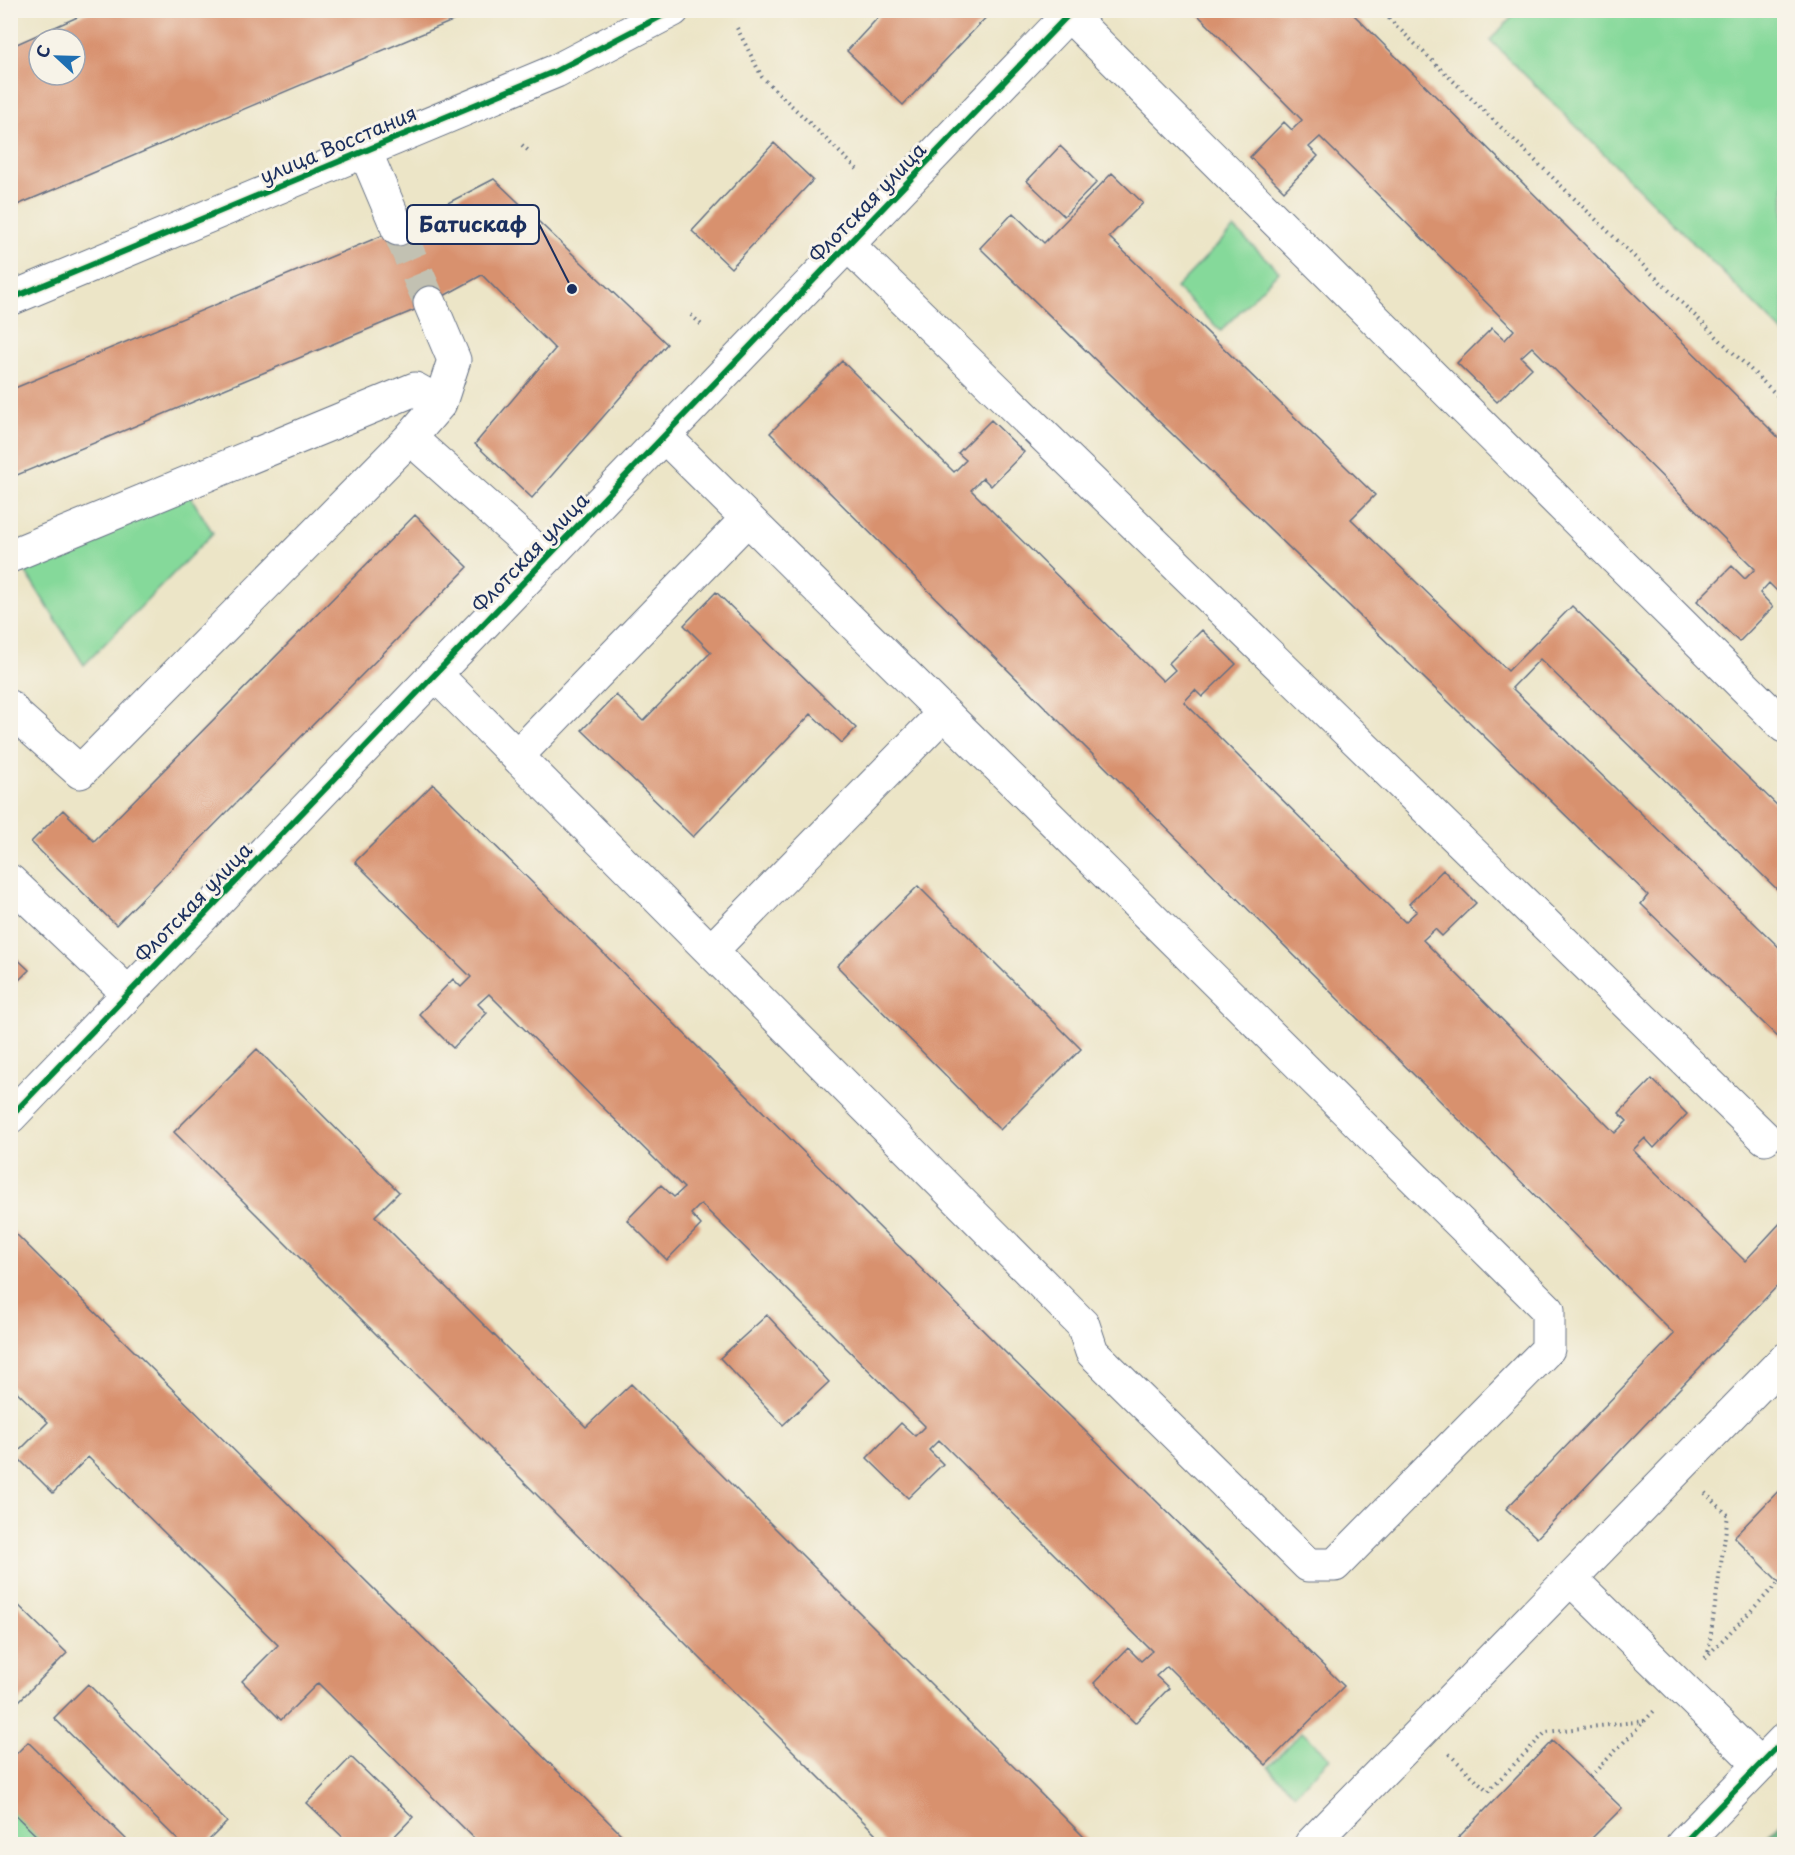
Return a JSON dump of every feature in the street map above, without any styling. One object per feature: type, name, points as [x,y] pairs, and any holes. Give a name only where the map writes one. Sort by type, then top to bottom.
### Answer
[{"type":"street","name":"улица Восстания","points":[[10,298],[556,71],[673,10]]},
{"type":"street","points":[[1071,13],[1785,726]]},
{"type":"street","name":"Флотская улица","points":[[10,1117],[1071,13]]},
{"type":"street","points":[[365,151],[398,229]]},
{"type":"street","points":[[848,245],[1765,1138]]},
{"type":"street","points":[[12,713],[80,772],[410,438],[440,403],[454,360],[430,303]]},
{"type":"street","points":[[10,556],[415,388],[440,403]]},
{"type":"street","points":[[435,674],[1083,1325],[1092,1352],[1308,1565],[1335,1565],[1548,1349],[1548,1310],[664,436]]},
{"type":"street","points":[[410,438],[546,559]]},
{"type":"street","points":[[517,756],[747,519]]},
{"type":"street","points":[[711,951],[944,713]]},
{"type":"street","points":[[10,881],[129,993]]},
{"type":"street","points":[[1311,1845],[1785,1360]]},
{"type":"street","points":[[1571,1579],[1760,1765]]},
{"type":"street","points":[[1683,1845],[1785,1740]]},
{"type":"path","points":[[1380,10],[1785,402]]},
{"type":"path","points":[[736,28],[762,77],[856,169]]},
{"type":"path","points":[[522,145],[531,153]]},
{"type":"path","points":[[692,315],[704,327]]},
{"type":"path","points":[[1680,1468],[1728,1515],[1708,1655]]},
{"type":"path","points":[[1424,1729],[1488,1791],[1546,1732],[1645,1721]]},
{"type":"green space","points":[[1519,10],[1784,11],[1784,334],[1490,40]]},
{"type":"green space","points":[[1234,228],[1279,271],[1221,331],[1176,288]]},
{"type":"green space","points":[[187,491],[213,533],[84,665],[22,566]]},
{"type":"green space","points":[[1302,1732],[1330,1758],[1295,1794],[1268,1767]]},
{"type":"green space","points":[[11,1810],[45,1844],[11,1844]]},
{"type":"green space","points":[[1784,1819],[1784,1844],[1760,1844]]},
{"type":"building","points":[[885,10],[993,10],[903,105],[847,51]]},
{"type":"building","points":[[1193,10],[1349,10],[1784,443],[1784,598],[1769,583],[1760,593],[1773,607],[1739,642],[1697,601],[1732,566],[1745,579],[1755,569],[1532,347],[1521,357],[1532,368],[1497,402],[1457,363],[1492,328],[1505,340],[1514,330],[1320,137],[1309,147],[1318,156],[1284,191],[1250,157],[1284,122],[1292,130],[1302,120]]},
{"type":"building","points":[[91,11],[476,11],[10,208],[10,47],[27,39],[27,87],[87,87],[87,27],[55,27]]},
{"type":"building","points":[[774,143],[813,180],[731,268],[692,231]]},
{"type":"building","points":[[1060,146],[1097,182],[1064,216],[1027,181]]},
{"type":"building","points":[[1112,173],[1143,203],[1109,237],[1375,495],[1351,519],[1508,671],[1572,606],[1784,812],[1784,896],[1540,659],[1512,688],[1784,952],[1784,1043],[1641,904],[1648,895],[980,248],[1013,213],[1044,243]]},
{"type":"building","points":[[494,179],[667,344],[532,498],[475,444],[555,349],[482,275],[429,304],[10,478],[10,390],[398,229]]},
{"type":"building","points":[[842,361],[954,472],[966,460],[958,453],[991,420],[1024,452],[991,486],[983,478],[971,490],[1163,681],[1175,670],[1169,663],[1202,630],[1236,664],[1202,697],[1195,690],[1184,702],[1405,922],[1417,911],[1409,904],[1443,870],[1476,903],[1442,936],[1435,929],[1423,940],[1615,1133],[1627,1121],[1619,1113],[1652,1079],[1687,1114],[1654,1148],[1645,1138],[1633,1150],[1745,1261],[1784,1219],[1784,1279],[1537,1538],[1506,1509],[1674,1334],[770,433]]},
{"type":"building","points":[[415,515],[468,567],[116,925],[31,842],[63,810],[94,841]]},
{"type":"building","points":[[716,592],[856,728],[842,743],[811,714],[693,837],[582,730],[616,695],[643,721],[711,652],[684,625]]},
{"type":"building","points":[[433,784],[1344,1686],[1266,1765],[1167,1666],[1156,1676],[1169,1688],[1135,1723],[1094,1683],[1128,1648],[1141,1661],[1152,1651],[939,1440],[929,1450],[943,1464],[908,1498],[867,1458],[901,1423],[915,1436],[925,1426],[701,1204],[691,1214],[701,1225],[667,1260],[627,1220],[661,1185],[674,1197],[684,1188],[489,994],[478,1004],[487,1013],[453,1048],[419,1014],[453,979],[461,987],[471,977],[355,862]]},
{"type":"building","points":[[918,886],[1081,1049],[1000,1130],[837,966]]},
{"type":"building","points":[[10,952],[29,970],[10,989]]},
{"type":"building","points":[[257,1049],[399,1192],[375,1216],[586,1427],[631,1384],[1091,1844],[886,1844],[174,1132]]},
{"type":"building","points":[[10,1228],[631,1844],[480,1844],[318,1683],[281,1720],[242,1681],[278,1645],[88,1457],[53,1493],[15,1455],[48,1422],[10,1385]]},
{"type":"building","points":[[767,1315],[829,1382],[783,1425],[720,1358]]},
{"type":"building","points":[[1784,1485],[1784,1587],[1734,1537]]},
{"type":"building","points":[[10,1597],[67,1653],[10,1710]]},
{"type":"building","points":[[88,1684],[227,1822],[205,1844],[182,1844],[54,1718]]},
{"type":"building","points":[[1552,1741],[1622,1808],[1586,1844],[1452,1844]]},
{"type":"building","points":[[28,1742],[131,1844],[45,1844],[10,1810],[10,1760]]},
{"type":"building","points":[[351,1757],[413,1817],[387,1844],[350,1844],[307,1803]]},
{"type":"tunnel","points":[[398,229],[430,303]]},
{"type":"cycle path","points":[[10,299],[556,71],[673,10]]},
{"type":"cycle path","points":[[10,1117],[1073,10]]},
{"type":"cycle path","points":[[1683,1844],[1784,1740]]},
{"type":"place","name":"Батискаф","points":[[572,289]]}]
